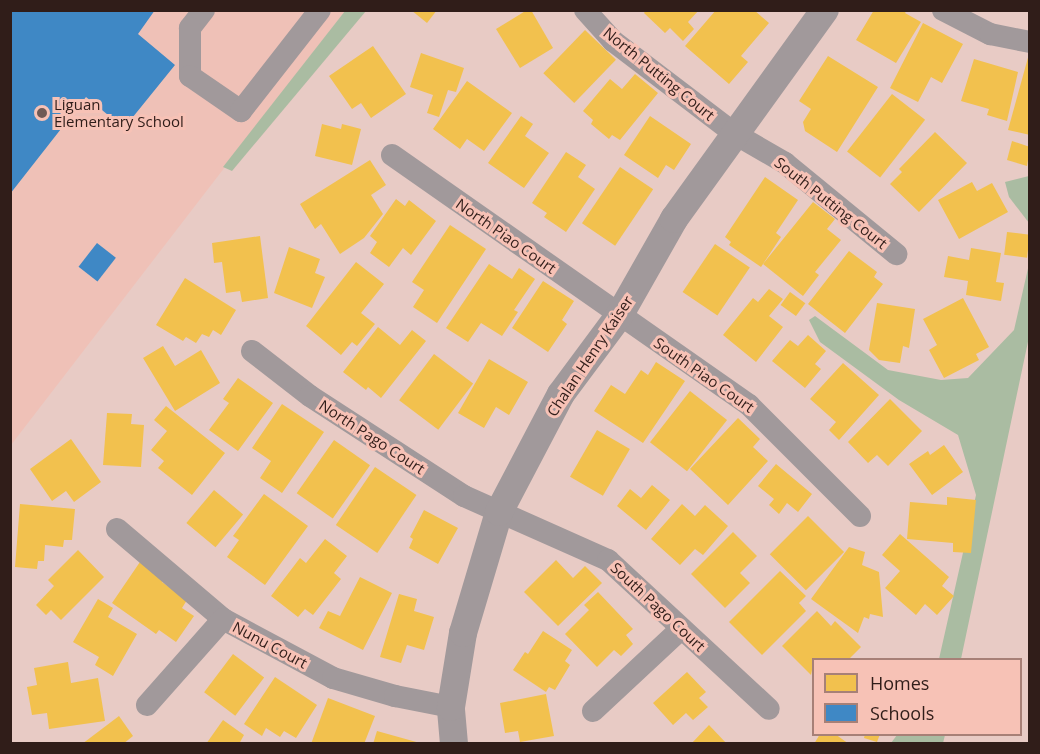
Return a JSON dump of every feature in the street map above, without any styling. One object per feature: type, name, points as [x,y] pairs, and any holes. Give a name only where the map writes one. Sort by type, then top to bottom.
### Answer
[{"type":"street","points":[[204,10],[190,28],[190,76],[241,111],[320,10]]},
{"type":"street","name":"North Putting Court","points":[[585,10],[613,41],[735,134]]},
{"type":"street","name":"Chalan Henry Kaiser","points":[[454,744],[451,707],[463,633],[499,512],[561,394],[619,316],[674,219],[825,10]]},
{"type":"street","points":[[943,10],[990,34],[1029,42]]},
{"type":"street","name":"South Putting Court","points":[[735,134],[785,163],[896,254]]},
{"type":"street","name":"North Piao Court","points":[[392,155],[619,316]]},
{"type":"street","name":"South Piao Court","points":[[619,316],[749,405],[860,516]]},
{"type":"street","name":"North Pago Court","points":[[252,351],[310,396],[396,454],[464,496],[499,512]]},
{"type":"street","name":"South Pago Court","points":[[499,512],[608,560],[769,709]]},
{"type":"street","name":"Nunu Court","points":[[117,530],[223,619],[333,678],[395,696],[451,707]]},
{"type":"street","points":[[147,705],[223,619]]},
{"type":"street","points":[[593,711],[681,629]]},
{"type":"shaded area","points":[[11,11],[345,11],[11,445]]},
{"type":"green space","points":[[345,11],[366,11],[232,171],[223,167]]},
{"type":"green space","points":[[1030,176],[1029,223],[1009,197],[1005,182]]},
{"type":"green space","points":[[1029,264],[1029,337],[961,658],[939,658],[976,495],[958,435],[899,400],[820,342],[809,320],[815,316],[888,370],[941,380],[968,378],[1014,330]]},
{"type":"green space","points":[[896,736],[945,736],[943,743],[891,743]]},
{"type":"building: Homes","points":[[411,10],[437,10],[427,23]]},
{"type":"building: Homes","points":[[527,10],[531,10],[553,48],[520,68],[496,29]]},
{"type":"building: Homes","points":[[646,10],[699,10],[688,22],[694,29],[683,41],[670,28],[665,33],[644,13]]},
{"type":"building: Homes","points":[[716,10],[754,10],[769,23],[741,56],[748,62],[729,84],[685,46]]},
{"type":"building: Homes","points":[[874,10],[907,10],[905,13],[921,22],[896,63],[856,40]]},
{"type":"building: Homes","points":[[923,23],[963,44],[942,83],[931,77],[918,102],[890,88]]},
{"type":"building: Homes","points":[[585,30],[616,60],[574,103],[543,73]]},
{"type":"building: Homes","points":[[373,46],[406,94],[371,118],[361,103],[352,109],[329,76]]},
{"type":"building: Homes","points":[[421,53],[464,68],[456,92],[448,90],[439,117],[427,113],[433,95],[410,87]]},
{"type":"building: Homes","points":[[1030,54],[1030,135],[1008,130]]},
{"type":"building: Homes","points":[[828,56],[878,87],[837,152],[805,131],[803,122],[811,109],[799,101]]},
{"type":"building: Homes","points":[[974,59],[1018,72],[1007,121],[987,115],[989,109],[961,101]]},
{"type":"building: Homes","points":[[635,74],[658,93],[620,140],[612,135],[609,139],[591,124],[593,120],[583,111],[610,79],[622,89]]},
{"type":"building: Homes","points":[[467,81],[512,113],[484,151],[467,139],[460,149],[433,129]]},
{"type":"building: Homes","points":[[892,94],[925,120],[880,177],[847,152]]},
{"type":"building: Homes","points":[[521,116],[533,124],[525,136],[549,153],[524,188],[488,163]]},
{"type":"building: Homes","points":[[650,116],[691,144],[674,170],[666,165],[658,178],[624,155]]},
{"type":"building: Homes","points":[[322,124],[341,129],[342,124],[361,129],[352,165],[315,156]]},
{"type":"building: Homes","points":[[935,132],[967,163],[919,212],[890,184],[902,172],[899,169]]},
{"type":"building: Homes","points":[[1012,141],[1030,147],[1027,166],[1007,160]]},
{"type":"building: Homes","points":[[566,152],[586,165],[578,177],[595,189],[566,232],[544,217],[547,213],[532,203]]},
{"type":"building: Homes","points":[[370,160],[386,185],[371,195],[383,214],[364,238],[340,254],[321,224],[315,229],[300,204]]},
{"type":"building: Homes","points":[[620,167],[653,189],[615,246],[582,223]]},
{"type":"building: Homes","points":[[765,177],[798,200],[776,233],[781,237],[761,267],[729,245],[731,242],[725,237]]},
{"type":"building: Homes","points":[[972,182],[977,191],[992,183],[1008,212],[959,239],[938,200]]},
{"type":"building: Homes","points":[[396,199],[405,206],[409,200],[436,221],[411,255],[403,248],[389,267],[370,253],[377,242],[370,236]]},
{"type":"building: Homes","points":[[813,202],[835,219],[827,229],[841,240],[815,272],[819,275],[803,296],[763,264]]},
{"type":"building: Homes","points":[[450,225],[486,249],[437,323],[413,307],[424,290],[412,282]]},
{"type":"building: Homes","points":[[1007,232],[1030,235],[1027,258],[1004,255]]},
{"type":"building: Homes","points":[[260,236],[268,298],[242,302],[240,291],[226,293],[222,262],[214,263],[212,243]]},
{"type":"building: Homes","points":[[715,244],[750,267],[717,316],[683,292]]},
{"type":"building: Homes","points":[[289,247],[320,259],[315,273],[325,277],[312,308],[274,293]]},
{"type":"building: Homes","points":[[971,248],[1001,253],[996,282],[1004,283],[1001,301],[966,295],[968,281],[944,277],[948,256],[969,260]]},
{"type":"building: Homes","points":[[849,251],[877,272],[874,277],[883,284],[845,333],[808,304]]},
{"type":"building: Homes","points":[[356,262],[384,284],[361,313],[375,324],[357,346],[352,342],[341,355],[306,326]]},
{"type":"building: Homes","points":[[489,264],[512,279],[519,268],[535,279],[514,310],[518,312],[502,336],[481,323],[468,342],[446,328]]},
{"type":"building: Homes","points":[[185,278],[236,310],[221,335],[213,330],[209,337],[202,334],[196,343],[186,337],[183,341],[156,325]]},
{"type":"building: Homes","points":[[543,281],[574,301],[562,320],[567,324],[548,352],[512,328]]},
{"type":"building: Homes","points":[[769,289],[783,299],[769,316],[783,327],[756,362],[723,335],[753,298],[758,302]]},
{"type":"building: Homes","points":[[790,292],[805,303],[796,316],[781,305]]},
{"type":"building: Homes","points":[[963,298],[989,347],[976,354],[979,360],[944,378],[929,350],[937,345],[923,319]]},
{"type":"building: Homes","points":[[877,303],[915,309],[909,348],[903,346],[900,363],[879,360],[869,350]]},
{"type":"building: Homes","points":[[378,327],[400,345],[412,330],[426,341],[381,398],[368,387],[366,390],[343,372]]},
{"type":"building: Homes","points":[[808,335],[826,351],[815,364],[821,369],[805,388],[772,361],[790,340],[798,346]]},
{"type":"building: Homes","points":[[163,346],[175,366],[201,350],[220,383],[175,411],[143,358]]},
{"type":"building: Homes","points":[[434,354],[473,383],[438,430],[399,400]]},
{"type":"building: Homes","points":[[489,359],[528,382],[509,415],[496,407],[484,428],[458,413]]},
{"type":"building: Homes","points":[[656,362],[685,381],[643,443],[594,411],[611,385],[625,394],[641,370],[648,375]]},
{"type":"building: Homes","points":[[843,363],[879,395],[839,440],[829,430],[836,422],[810,399]]},
{"type":"building: Homes","points":[[238,378],[273,403],[238,451],[209,430],[229,403],[223,399]]},
{"type":"building: Homes","points":[[690,391],[727,420],[687,471],[650,442]]},
{"type":"building: Homes","points":[[890,399],[922,431],[888,466],[877,455],[868,463],[848,442]]},
{"type":"building: Homes","points":[[282,404],[324,432],[282,493],[260,478],[271,461],[252,448]]},
{"type":"building: Homes","points":[[166,406],[225,453],[192,495],[158,468],[164,461],[151,450],[167,431],[154,420]]},
{"type":"building: Homes","points":[[107,413],[132,414],[131,424],[144,425],[141,467],[103,465]]},
{"type":"building: Homes","points":[[738,418],[760,439],[753,447],[768,461],[728,505],[690,469]]},
{"type":"building: Homes","points":[[597,430],[630,449],[603,496],[570,477]]},
{"type":"building: Homes","points":[[71,439],[101,482],[74,502],[66,491],[52,501],[30,469]]},
{"type":"building: Homes","points":[[334,440],[370,465],[333,518],[297,493]]},
{"type":"building: Homes","points":[[944,445],[963,472],[932,495],[909,464],[928,451],[930,455]]},
{"type":"building: Homes","points":[[776,464],[812,494],[798,512],[787,503],[779,514],[769,505],[774,499],[758,486]]},
{"type":"building: Homes","points":[[375,467],[416,495],[377,553],[336,525]]},
{"type":"building: Homes","points":[[652,485],[670,500],[646,530],[617,506],[630,489],[641,498]]},
{"type":"building: Homes","points":[[214,490],[243,514],[215,547],[186,523]]},
{"type":"building: Homes","points":[[264,494],[308,526],[265,585],[227,557],[239,540],[233,536]]},
{"type":"building: Homes","points":[[947,497],[976,500],[971,553],[953,552],[953,543],[907,539],[910,502],[947,505]]},
{"type":"building: Homes","points":[[20,504],[75,509],[72,540],[64,540],[63,547],[45,545],[44,561],[38,561],[37,569],[15,567]]},
{"type":"building: Homes","points":[[682,504],[695,516],[705,505],[728,526],[703,555],[695,549],[680,565],[651,539]]},
{"type":"building: Homes","points":[[424,510],[458,528],[438,564],[409,548],[413,539],[410,537]]},
{"type":"building: Homes","points":[[808,516],[844,552],[806,590],[770,554]]},
{"type":"building: Homes","points":[[733,532],[757,556],[740,573],[750,583],[725,608],[691,574]]},
{"type":"building: Homes","points":[[900,534],[949,577],[942,586],[954,596],[937,615],[925,604],[916,615],[885,588],[900,571],[882,555]]},
{"type":"building: Homes","points":[[325,539],[347,556],[334,573],[341,579],[313,615],[305,609],[298,617],[271,596],[300,558],[306,563]]},
{"type":"building: Homes","points":[[849,547],[865,552],[862,565],[879,572],[883,617],[870,614],[869,619],[864,617],[858,633],[811,599]]},
{"type":"building: Homes","points":[[78,550],[104,577],[61,620],[51,610],[46,615],[36,605],[54,586],[48,580]]},
{"type":"building: Homes","points":[[142,559],[166,576],[162,582],[187,600],[182,608],[194,616],[176,642],[159,630],[156,634],[112,603]]},
{"type":"building: Homes","points":[[556,560],[573,578],[585,566],[602,583],[558,626],[524,592]]},
{"type":"building: Homes","points":[[780,571],[806,596],[799,603],[806,611],[762,655],[729,622]]},
{"type":"building: Homes","points":[[360,577],[392,593],[363,650],[319,628],[328,611],[340,616]]},
{"type":"building: Homes","points":[[598,592],[633,629],[626,635],[633,644],[621,656],[614,650],[597,667],[565,634],[589,610],[584,605]]},
{"type":"building: Homes","points":[[399,594],[417,599],[414,611],[434,617],[424,650],[407,645],[401,663],[380,657]]},
{"type":"building: Homes","points":[[98,599],[113,608],[108,617],[137,634],[113,676],[95,665],[99,657],[73,642]]},
{"type":"building: Homes","points":[[817,611],[831,626],[835,621],[861,647],[850,658],[812,658],[811,675],[782,646]]},
{"type":"building: Homes","points":[[543,631],[572,650],[565,661],[570,665],[555,690],[549,687],[546,692],[513,670],[525,652],[528,654]]},
{"type":"building: Homes","points":[[233,654],[264,677],[235,716],[204,692]]},
{"type":"building: Homes","points":[[68,662],[71,683],[98,678],[105,721],[49,729],[47,713],[32,715],[27,687],[37,685],[34,668]]},
{"type":"building: Homes","points":[[687,672],[706,692],[699,698],[708,707],[693,720],[686,713],[673,725],[653,703]]},
{"type":"building: Homes","points":[[275,677],[317,705],[296,738],[284,731],[280,737],[266,728],[262,736],[244,724]]},
{"type":"building: Homes","points":[[546,694],[554,736],[520,742],[518,731],[505,733],[500,703]]},
{"type":"building: Homes","points":[[328,698],[375,716],[364,744],[311,744]]},
{"type":"building: Homes","points":[[119,716],[133,736],[123,744],[82,744]]},
{"type":"building: Homes","points":[[223,720],[244,735],[239,744],[206,744]]},
{"type":"building: Homes","points":[[709,725],[727,744],[691,744]]},
{"type":"building: Homes","points":[[377,731],[420,743],[420,744],[373,744]]},
{"type":"building: Homes","points":[[819,736],[838,736],[849,744],[814,744]]},
{"type":"building: Homes","points":[[864,736],[879,736],[877,742],[864,738]]},
{"type":"building: Schools","name":"Liguan Elementary School","points":[[10,10],[155,10],[138,34],[175,65],[124,128],[86,97],[10,194]]},
{"type":"building: Schools","points":[[97,243],[116,258],[97,281],[79,267]]},
{"type":"place","name":"Liguan Elementary School","points":[[42,113]]}]
